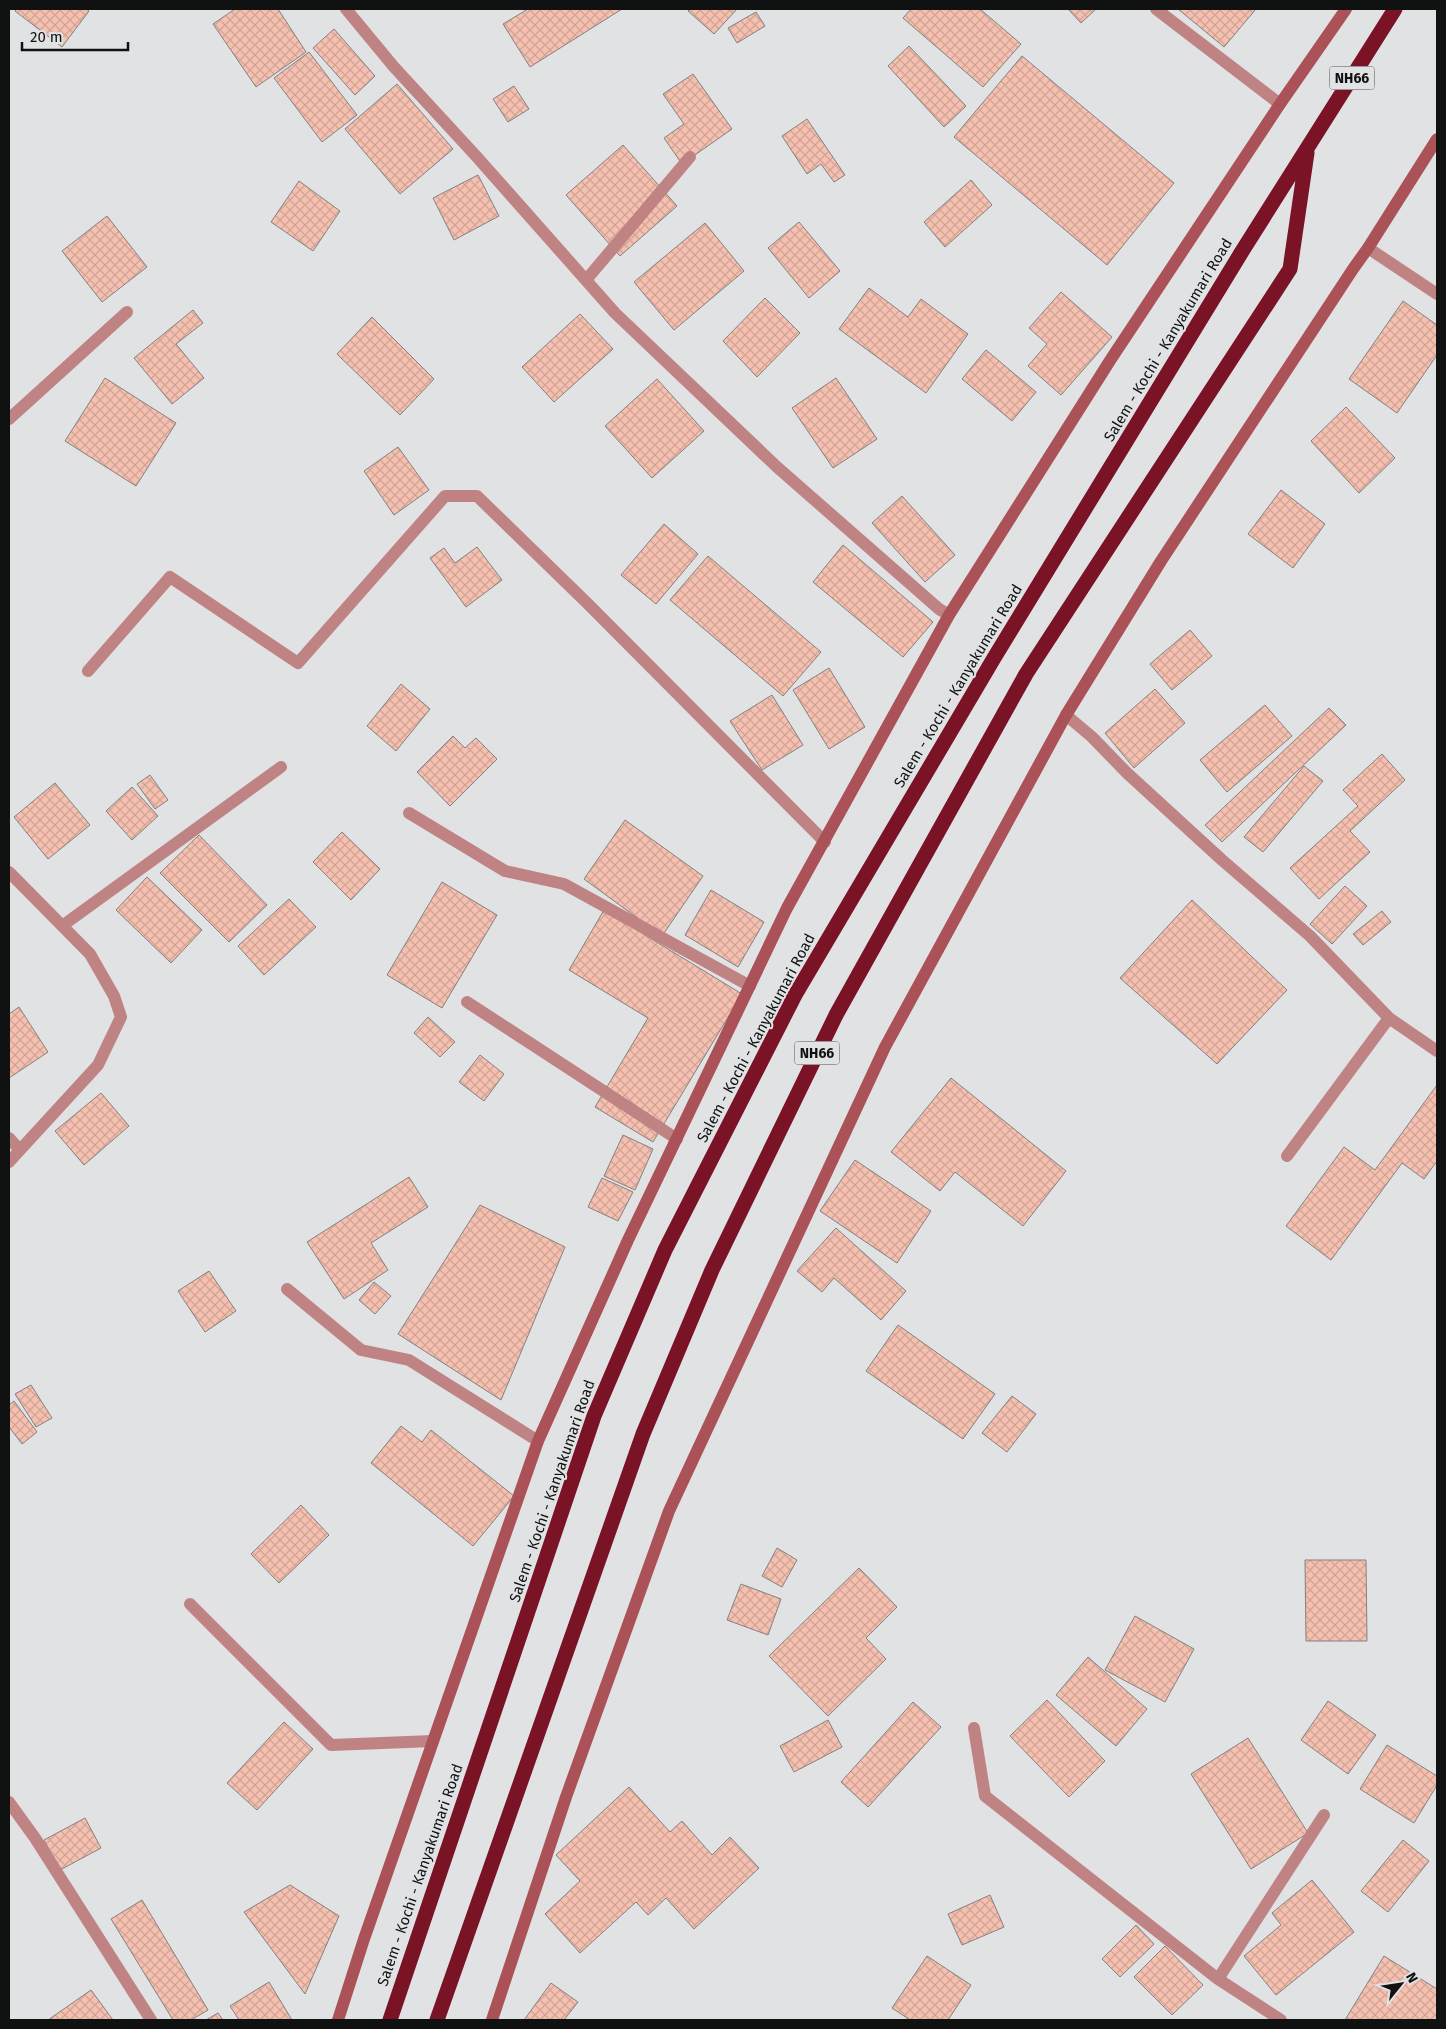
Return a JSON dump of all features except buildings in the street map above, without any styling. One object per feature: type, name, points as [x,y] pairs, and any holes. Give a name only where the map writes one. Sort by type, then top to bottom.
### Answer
[{"type":"highway","name":"Salem - Kochi - Kanyakumari Road","points":[[390,2020],[594,1416],[666,1250],[795,994],[994,658],[1241,253],[1396,9]]},
{"type":"highway","name":"Salem - Kochi - Kanyakumari Road","points":[[437,2020],[643,1434],[712,1270],[836,1015],[1026,674],[1290,269],[1308,147]]},
{"type":"street","points":[[1156,9],[1280,104]]},
{"type":"street","points":[[338,2020],[364,1939],[538,1441],[628,1240],[787,908],[949,615],[1111,359],[1280,104],[1346,9]]},
{"type":"street","points":[[349,10],[394,67],[616,313],[777,467],[939,610],[949,615]]},
{"type":"street","points":[[492,2020],[566,1797],[669,1511],[884,1047],[1066,715],[1161,561],[1368,248],[1437,139]]},
{"type":"street","points":[[586,280],[690,157]]},
{"type":"street","points":[[1368,248],[1437,294]]},
{"type":"street","points":[[9,419],[127,312]]},
{"type":"street","points":[[88,670],[170,577],[298,663],[445,496],[477,496],[586,602],[824,842]]},
{"type":"street","points":[[1066,715],[1092,737],[1127,773],[1222,860],[1310,936],[1389,1018],[1437,1051]]},
{"type":"street","points":[[62,926],[281,767]]},
{"type":"street","points":[[409,813],[505,871],[564,884],[750,986]]},
{"type":"street","points":[[9,872],[90,954],[114,996],[121,1017],[98,1065],[9,1162]]},
{"type":"street","points":[[467,1002],[677,1139]]},
{"type":"street","points":[[1287,1156],[1389,1018]]},
{"type":"street","points":[[9,1138],[20,1150]]},
{"type":"street","points":[[287,1289],[361,1350],[409,1360],[538,1441]]},
{"type":"street","points":[[190,1604],[331,1744],[433,1741]]},
{"type":"street","points":[[974,1728],[986,1796],[1218,1980],[1281,2020]]},
{"type":"street","points":[[9,1802],[35,1838],[151,2020]]},
{"type":"street","points":[[1218,1980],[1324,1815]]}]
